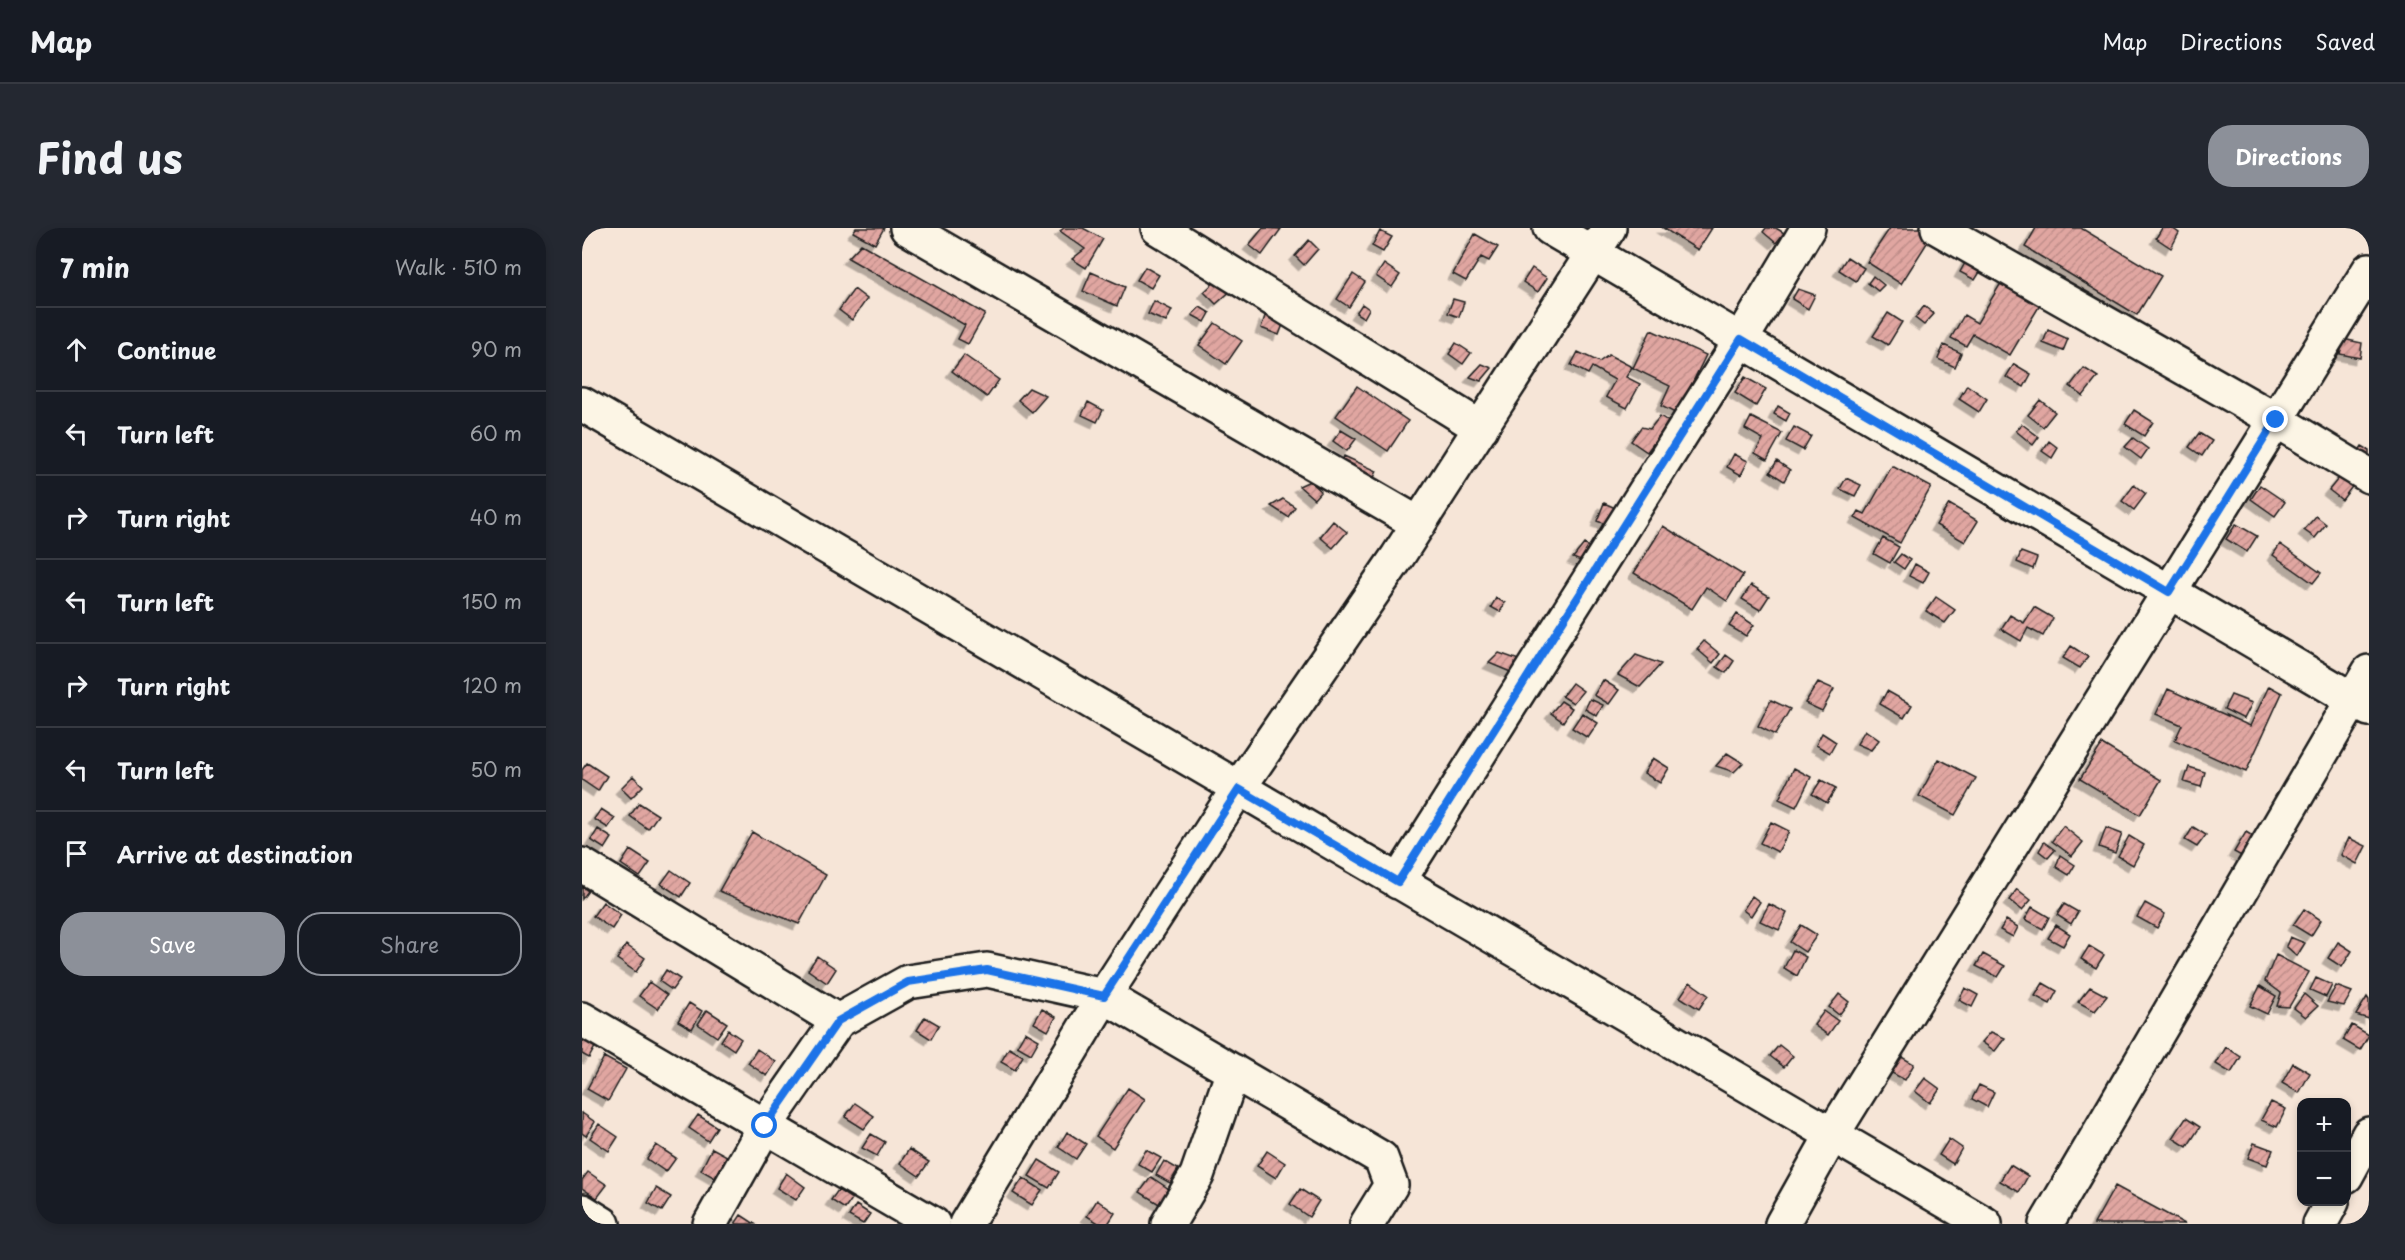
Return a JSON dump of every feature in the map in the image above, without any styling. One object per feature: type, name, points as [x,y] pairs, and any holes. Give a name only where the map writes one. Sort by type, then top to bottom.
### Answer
[{"type":"street","points":[[907,228],[1419,524]]},
{"type":"street","points":[[1158,228],[1481,428]]},
{"type":"street","points":[[1550,228],[1601,241],[1741,339],[2169,592],[2364,693],[2046,1224]]},
{"type":"street","points":[[1398,882],[1741,339],[1808,228]]},
{"type":"street","points":[[1938,228],[2276,420],[2369,476]]},
{"type":"street","points":[[966,1224],[1104,996],[1239,789],[1419,524],[1601,241]]},
{"type":"street","points":[[1782,1224],[1832,1135],[2369,270]]},
{"type":"street","points":[[582,404],[1985,1224]]},
{"type":"street","points":[[582,865],[838,1021]]},
{"type":"street","points":[[710,1224],[765,1126],[838,1021],[908,982],[987,970],[1104,996],[1381,1158],[1391,1185],[1367,1224]]},
{"type":"street","points":[[582,1019],[933,1224]]},
{"type":"street","points":[[1168,1224],[1197,1175],[1233,1071]]},
{"type":"street","points":[[2351,1167],[2369,1134]]},
{"type":"street","points":[[2320,1224],[2330,1206]]},
{"type":"street","points":[[582,1211],[603,1224]]},
{"type":"building","points":[[856,228],[884,228],[875,244],[853,232]]},
{"type":"building","points":[[1064,228],[1083,228],[1103,239],[1086,268],[1072,259],[1085,249],[1060,231]]},
{"type":"building","points":[[1263,228],[1281,229],[1262,255],[1249,245]]},
{"type":"building","points":[[1663,228],[1712,228],[1698,250]]},
{"type":"building","points":[[1766,228],[1776,228],[1784,233],[1776,243],[1763,232]]},
{"type":"building","points":[[1890,228],[1928,228],[1934,232],[1901,284],[1867,262]]},
{"type":"building","points":[[2036,228],[2081,228],[2161,276],[2137,315],[2025,247]]},
{"type":"building","points":[[2162,228],[2172,228],[2179,233],[2171,248],[2156,238]]},
{"type":"building","points":[[1380,231],[1392,237],[1383,252],[1372,246]]},
{"type":"building","points":[[1475,234],[1498,247],[1489,261],[1481,257],[1466,281],[1453,274]]},
{"type":"building","points":[[1309,240],[1318,249],[1304,265],[1295,256]]},
{"type":"building","points":[[861,244],[985,314],[968,344],[958,339],[965,325],[848,258]]},
{"type":"building","points":[[1969,256],[1985,264],[1975,280],[1960,272]]},
{"type":"building","points":[[1847,257],[1864,268],[1856,281],[1839,270]]},
{"type":"building","points":[[1384,264],[1400,275],[1392,287],[1376,276]]},
{"type":"building","points":[[1145,267],[1159,275],[1151,288],[1137,280]]},
{"type":"building","points":[[1532,268],[1547,278],[1538,292],[1523,282]]},
{"type":"building","points":[[1091,272],[1125,287],[1117,306],[1083,291]]},
{"type":"building","points":[[1353,274],[1365,282],[1349,307],[1337,299]]},
{"type":"building","points":[[1221,276],[1233,289],[1216,304],[1204,292]]},
{"type":"building","points":[[1873,276],[1884,285],[1878,291],[1868,283]]},
{"type":"building","points":[[2004,278],[2043,300],[2010,355],[1973,334],[1966,346],[1951,338],[1964,315],[1977,323]]},
{"type":"building","points":[[854,289],[867,299],[852,320],[839,310]]},
{"type":"building","points":[[1798,289],[1815,295],[1808,309],[1792,299]]},
{"type":"building","points":[[1453,299],[1464,302],[1459,317],[1448,313]]},
{"type":"building","points":[[1154,301],[1172,310],[1166,322],[1148,314]]},
{"type":"building","points":[[1362,304],[1369,309],[1364,318],[1356,313]]},
{"type":"building","points":[[1924,306],[1934,314],[1924,325],[1915,318]]},
{"type":"building","points":[[1200,307],[1210,313],[1205,322],[1192,315]]},
{"type":"building","points":[[1888,313],[1902,322],[1888,345],[1873,336]]},
{"type":"building","points":[[1265,316],[1284,322],[1279,335],[1261,328]]},
{"type":"building","points":[[1215,323],[1242,341],[1226,364],[1199,345]]},
{"type":"building","points":[[1651,330],[1706,355],[1677,414],[1661,406],[1670,386],[1633,368]]},
{"type":"building","points":[[2048,330],[2068,339],[2063,351],[2043,343]]},
{"type":"building","points":[[2343,339],[2362,343],[2360,358],[2340,354]]},
{"type":"building","points":[[1456,343],[1471,353],[1463,364],[1449,354]]},
{"type":"building","points":[[1944,345],[1961,353],[1955,367],[1938,359]]},
{"type":"building","points":[[1578,352],[1599,362],[1609,355],[1632,367],[1626,377],[1640,384],[1627,408],[1606,397],[1615,380],[1592,367],[1588,374],[1571,365]]},
{"type":"building","points":[[964,355],[999,380],[987,397],[952,371]]},
{"type":"building","points":[[1482,364],[1492,368],[1481,381],[1470,377]]},
{"type":"building","points":[[2014,364],[2031,374],[2024,387],[2006,377]]},
{"type":"building","points":[[2084,368],[2098,377],[2083,396],[2070,386]]},
{"type":"building","points":[[1745,377],[1766,389],[1756,406],[1735,393]]},
{"type":"building","points":[[1967,385],[1987,399],[1979,412],[1959,399]]},
{"type":"building","points":[[1357,386],[1408,421],[1388,451],[1336,416]]},
{"type":"building","points":[[1029,388],[1046,396],[1032,412],[1018,400]]},
{"type":"building","points":[[2040,400],[2055,412],[2043,427],[2028,415]]},
{"type":"building","points":[[1088,402],[1103,410],[1097,422],[1082,415]]},
{"type":"building","points":[[1778,406],[1790,413],[1786,421],[1774,414]]},
{"type":"building","points":[[2134,410],[2153,422],[2144,436],[2125,424]]},
{"type":"building","points":[[1660,416],[1669,422],[1647,452],[1631,441],[1641,427],[1650,429]]},
{"type":"building","points":[[1751,417],[1782,433],[1767,460],[1755,453],[1763,439],[1745,429]]},
{"type":"building","points":[[2022,424],[2039,437],[2033,445],[2016,431]]},
{"type":"building","points":[[1794,427],[1811,436],[1803,450],[1786,441]]},
{"type":"building","points":[[1341,430],[1356,439],[1347,451],[1333,441]]},
{"type":"building","points":[[2199,433],[2212,441],[2202,456],[2189,447]]},
{"type":"building","points":[[2133,438],[2148,449],[2141,459],[2125,447]]},
{"type":"building","points":[[2049,441],[2058,448],[2052,458],[2042,451]]},
{"type":"building","points":[[2362,446],[2369,450],[2369,467],[2355,457]]},
{"type":"building","points":[[1734,454],[1748,461],[1741,475],[1727,467]]},
{"type":"building","points":[[1344,456],[1377,471],[1371,484],[1338,469]]},
{"type":"building","points":[[1777,461],[1790,470],[1784,481],[1770,472]]},
{"type":"building","points":[[1892,466],[1931,487],[1900,543],[1855,518],[1859,511],[1865,514]]},
{"type":"building","points":[[2342,474],[2354,484],[2342,500],[2329,490]]},
{"type":"building","points":[[1846,478],[1861,485],[1855,496],[1840,489]]},
{"type":"building","points":[[1310,481],[1321,491],[1314,499],[1299,486]]},
{"type":"building","points":[[2134,485],[2146,494],[2134,510],[2122,501]]},
{"type":"building","points":[[2260,485],[2285,502],[2275,516],[2251,499]]},
{"type":"building","points":[[1283,499],[1295,507],[1288,517],[1271,506]]},
{"type":"building","points":[[1604,503],[1620,510],[1614,527],[1597,521]]},
{"type":"building","points":[[1949,504],[1978,521],[1965,542],[1936,525]]},
{"type":"building","points":[[2316,516],[2326,524],[2315,538],[2304,530]]},
{"type":"building","points":[[1333,521],[1347,532],[1333,548],[1320,537]]},
{"type":"building","points":[[2236,524],[2257,536],[2247,552],[2226,539]]},
{"type":"building","points":[[1663,526],[1743,575],[1727,601],[1706,587],[1692,609],[1634,573]]},
{"type":"building","points":[[1883,538],[1899,547],[1890,563],[1874,554]]},
{"type":"building","points":[[1584,544],[1595,550],[1588,564],[1573,558]]},
{"type":"building","points":[[2280,544],[2321,573],[2313,583],[2273,555]]},
{"type":"building","points":[[2021,552],[2037,558],[2033,569],[2017,562]]},
{"type":"building","points":[[1901,554],[1910,560],[1904,569],[1894,562]]},
{"type":"building","points":[[1915,564],[1929,572],[1923,583],[1909,576]]},
{"type":"building","points":[[1751,585],[1769,596],[1760,610],[1742,599]]},
{"type":"building","points":[[1936,597],[1955,610],[1945,623],[1926,611]]},
{"type":"building","points":[[1496,598],[1505,603],[1500,612],[1491,607]]},
{"type":"building","points":[[2034,607],[2053,618],[2043,636],[2028,628],[2021,641],[2001,629],[2010,615],[2024,623]]},
{"type":"building","points":[[1737,614],[1754,625],[1746,636],[1729,626]]},
{"type":"building","points":[[1704,641],[1720,654],[1713,663],[1697,649]]},
{"type":"building","points":[[2071,646],[2088,657],[2080,668],[2063,658]]},
{"type":"building","points":[[1499,653],[1522,661],[1513,673],[1489,663]]},
{"type":"building","points":[[1636,655],[1661,664],[1640,687],[1618,675]]},
{"type":"building","points":[[1726,655],[1734,661],[1726,673],[1717,667]]},
{"type":"building","points":[[1603,680],[1619,690],[1609,704],[1594,695]]},
{"type":"building","points":[[1818,682],[1834,689],[1822,711],[1805,703]]},
{"type":"building","points":[[1572,683],[1583,691],[1573,703],[1562,696]]},
{"type":"building","points":[[2269,686],[2282,693],[2246,772],[2175,740],[2182,725],[2156,714],[2168,689],[2250,726]]},
{"type":"building","points":[[1887,691],[1912,705],[1904,718],[1880,704]]},
{"type":"building","points":[[2231,695],[2252,703],[2244,719],[2224,709]]},
{"type":"building","points":[[1590,699],[1603,705],[1597,716],[1585,709]]},
{"type":"building","points":[[1771,700],[1790,709],[1775,735],[1758,726]]},
{"type":"building","points":[[1561,701],[1572,708],[1563,722],[1551,713]]},
{"type":"building","points":[[1582,713],[1598,723],[1588,738],[1572,728]]},
{"type":"building","points":[[1865,730],[1879,740],[1871,750],[1857,744]]},
{"type":"building","points":[[1822,733],[1836,742],[1830,753],[1816,745]]},
{"type":"building","points":[[2102,744],[2161,780],[2140,815],[2080,779]]},
{"type":"building","points":[[1727,753],[1743,763],[1734,772],[1716,766]]},
{"type":"building","points":[[1653,758],[1669,768],[1660,783],[1644,773]]},
{"type":"building","points":[[1939,759],[1976,778],[1955,815],[1919,796]]},
{"type":"building","points":[[587,763],[607,776],[598,791],[582,780],[582,770]]},
{"type":"building","points":[[2189,767],[2205,772],[2201,787],[2184,782]]},
{"type":"building","points":[[1794,768],[1811,777],[1796,807],[1779,799]]},
{"type":"building","points":[[633,776],[643,786],[631,798],[621,788]]},
{"type":"building","points":[[1821,780],[1836,788],[1827,803],[1812,794]]},
{"type":"building","points":[[639,803],[658,815],[648,829],[630,816]]},
{"type":"building","points":[[601,809],[615,818],[608,828],[594,819]]},
{"type":"building","points":[[1771,822],[1789,831],[1778,852],[1760,843]]},
{"type":"building","points":[[2063,826],[2083,842],[2072,856],[2052,841]]},
{"type":"building","points":[[2193,827],[2206,835],[2197,847],[2185,840]]},
{"type":"building","points":[[2106,828],[2122,834],[2115,853],[2099,847]]},
{"type":"building","points":[[598,829],[612,838],[605,849],[591,840]]},
{"type":"building","points":[[752,832],[826,875],[799,924],[719,891]]},
{"type":"building","points":[[2246,832],[2256,838],[2245,858],[2234,852]]},
{"type":"building","points":[[2129,836],[2144,845],[2133,865],[2118,856]]},
{"type":"building","points":[[2349,838],[2366,846],[2357,864],[2341,855]]},
{"type":"building","points":[[2044,842],[2055,850],[2048,858],[2039,851]]},
{"type":"building","points":[[630,850],[650,863],[640,877],[621,864]]},
{"type":"building","points":[[2060,855],[2075,865],[2069,875],[2056,867]]},
{"type":"building","points":[[671,870],[690,883],[681,897],[661,884]]},
{"type":"building","points":[[582,887],[588,891],[582,899]]},
{"type":"building","points":[[2017,889],[2031,900],[2022,910],[2009,900]]},
{"type":"building","points":[[1752,896],[1760,902],[1751,916],[1743,910]]},
{"type":"building","points":[[603,902],[621,915],[612,929],[593,916]]},
{"type":"building","points":[[2145,903],[2165,914],[2157,928],[2137,917]]},
{"type":"building","points":[[1769,904],[1787,913],[1779,930],[1760,921]]},
{"type":"building","points":[[2064,904],[2078,912],[2071,924],[2057,915]]},
{"type":"building","points":[[2032,907],[2049,917],[2043,929],[2025,919]]},
{"type":"building","points":[[2304,909],[2321,920],[2311,936],[2293,925]]},
{"type":"building","points":[[2006,920],[2018,927],[2013,937],[2000,930]]},
{"type":"building","points":[[1801,925],[1817,935],[1805,952],[1790,942]]},
{"type":"building","points":[[2056,925],[2070,934],[2063,946],[2048,938]]},
{"type":"building","points":[[2290,937],[2305,943],[2297,956],[2286,946]]},
{"type":"building","points":[[2338,942],[2352,951],[2342,967],[2328,958]]},
{"type":"building","points":[[626,945],[645,958],[636,972],[617,959]]},
{"type":"building","points":[[2089,946],[2104,955],[2096,968],[2081,959]]},
{"type":"building","points":[[1793,950],[1806,957],[1797,976],[1784,968]]},
{"type":"building","points":[[1983,954],[2005,966],[1998,977],[1976,966]]},
{"type":"building","points":[[2276,955],[2309,972],[2289,1007],[2277,1006],[2281,993],[2265,981]]},
{"type":"building","points":[[817,956],[836,969],[827,983],[808,970]]},
{"type":"building","points":[[666,970],[680,979],[672,990],[659,981]]},
{"type":"building","points":[[2316,978],[2332,985],[2326,997],[2310,990]]},
{"type":"building","points":[[649,982],[667,995],[658,1009],[639,996]]},
{"type":"building","points":[[1690,982],[1708,995],[1699,1009],[1680,997]]},
{"type":"building","points":[[2043,983],[2057,991],[2050,1004],[2035,996]]},
{"type":"building","points":[[2260,986],[2276,996],[2267,1014],[2250,1006]]},
{"type":"building","points":[[2336,986],[2352,992],[2344,1006],[2327,1002]]},
{"type":"building","points":[[2090,987],[2107,996],[2095,1011],[2078,1002]]},
{"type":"building","points":[[1965,988],[1978,995],[1972,1007],[1959,1000]]},
{"type":"building","points":[[1839,994],[1849,1002],[1839,1015],[1829,1007]]},
{"type":"building","points":[[2304,994],[2318,1006],[2306,1017],[2294,1008]]},
{"type":"building","points":[[2367,997],[2369,1000],[2369,1019],[2356,1015]]},
{"type":"building","points":[[689,1003],[702,1011],[692,1029],[678,1021]]},
{"type":"building","points":[[1042,1009],[1056,1017],[1048,1031],[1034,1023]]},
{"type":"building","points":[[707,1010],[727,1023],[717,1037],[698,1024]]},
{"type":"building","points":[[1824,1011],[1838,1021],[1828,1035],[1814,1025]]},
{"type":"building","points":[[925,1017],[939,1025],[931,1039],[917,1030]]},
{"type":"building","points":[[2352,1025],[2369,1035],[2360,1050],[2343,1040]]},
{"type":"building","points":[[728,1030],[741,1039],[734,1050],[721,1041]]},
{"type":"building","points":[[1025,1032],[1039,1040],[1031,1054],[1017,1046]]},
{"type":"building","points":[[1991,1032],[2005,1038],[1995,1051],[1982,1042]]},
{"type":"building","points":[[582,1039],[595,1047],[589,1058],[582,1054]]},
{"type":"building","points":[[1779,1045],[1793,1056],[1784,1067],[1770,1056]]},
{"type":"building","points":[[2226,1047],[2241,1057],[2231,1073],[2216,1064]]},
{"type":"building","points":[[1009,1048],[1023,1056],[1015,1070],[1001,1062]]},
{"type":"building","points":[[757,1049],[776,1062],[767,1076],[748,1063]]},
{"type":"building","points":[[1898,1055],[1914,1064],[1905,1080],[1890,1072]]},
{"type":"building","points":[[604,1057],[626,1069],[608,1101],[587,1089]]},
{"type":"building","points":[[2293,1063],[2310,1073],[2299,1093],[2282,1083]]},
{"type":"building","points":[[1925,1078],[1940,1089],[1930,1103],[1915,1091]]},
{"type":"building","points":[[1979,1085],[1994,1092],[1987,1107],[1972,1099]]},
{"type":"building","points":[[1128,1088],[1145,1099],[1113,1148],[1096,1136]]},
{"type":"building","points":[[2271,1102],[2286,1109],[2277,1127],[2261,1120]]},
{"type":"building","points":[[855,1103],[874,1116],[864,1129],[845,1117]]},
{"type":"building","points":[[582,1113],[595,1122],[586,1136],[582,1133]]},
{"type":"building","points":[[698,1115],[717,1127],[708,1141],[689,1128]]},
{"type":"building","points":[[2186,1118],[2200,1127],[2187,1147],[2173,1138]]},
{"type":"building","points":[[599,1124],[618,1137],[609,1151],[590,1138]]},
{"type":"building","points":[[1067,1132],[1086,1144],[1076,1159],[1058,1147]]},
{"type":"building","points":[[871,1134],[885,1142],[877,1156],[862,1148]]},
{"type":"building","points":[[1949,1139],[1962,1148],[1953,1164],[1939,1155]]},
{"type":"building","points":[[2254,1143],[2273,1150],[2267,1165],[2248,1158]]},
{"type":"building","points":[[656,1145],[676,1158],[666,1172],[647,1159]]},
{"type":"building","points":[[712,1148],[727,1156],[715,1178],[701,1170]]},
{"type":"building","points":[[909,1149],[929,1162],[919,1176],[900,1163]]},
{"type":"building","points":[[1146,1150],[1161,1158],[1152,1172],[1138,1164]]},
{"type":"building","points":[[1267,1151],[1285,1163],[1276,1178],[1257,1166]]},
{"type":"building","points":[[1039,1160],[1059,1172],[1049,1188],[1029,1176]]},
{"type":"building","points":[[1164,1161],[1178,1169],[1170,1183],[1156,1175]]},
{"type":"building","points":[[2010,1165],[2028,1176],[2019,1192],[2000,1181]]},
{"type":"building","points":[[588,1172],[607,1185],[597,1198],[582,1188],[582,1180]]},
{"type":"building","points":[[786,1173],[805,1187],[796,1200],[777,1188]]},
{"type":"building","points":[[1151,1177],[1169,1189],[1159,1204],[1140,1192]]},
{"type":"building","points":[[1023,1178],[1042,1190],[1032,1205],[1013,1193]]},
{"type":"building","points":[[2115,1186],[2185,1224],[2094,1224]]},
{"type":"building","points":[[656,1188],[671,1197],[662,1211],[648,1203]]},
{"type":"building","points":[[1300,1189],[1319,1201],[1309,1217],[1290,1204]]},
{"type":"building","points":[[838,1190],[852,1199],[845,1209],[831,1200]]},
{"type":"building","points":[[1097,1200],[1115,1213],[1108,1224],[1100,1224],[1087,1216]]},
{"type":"building","points":[[856,1205],[870,1214],[863,1224],[849,1216]]},
{"type":"building","points":[[741,1215],[755,1224],[735,1224]]},
{"type":"route","points":[[765,1126],[838,1021],[908,982],[987,970],[1104,996],[1239,789],[1398,882],[1741,339],[2169,592],[2276,420]]}]
